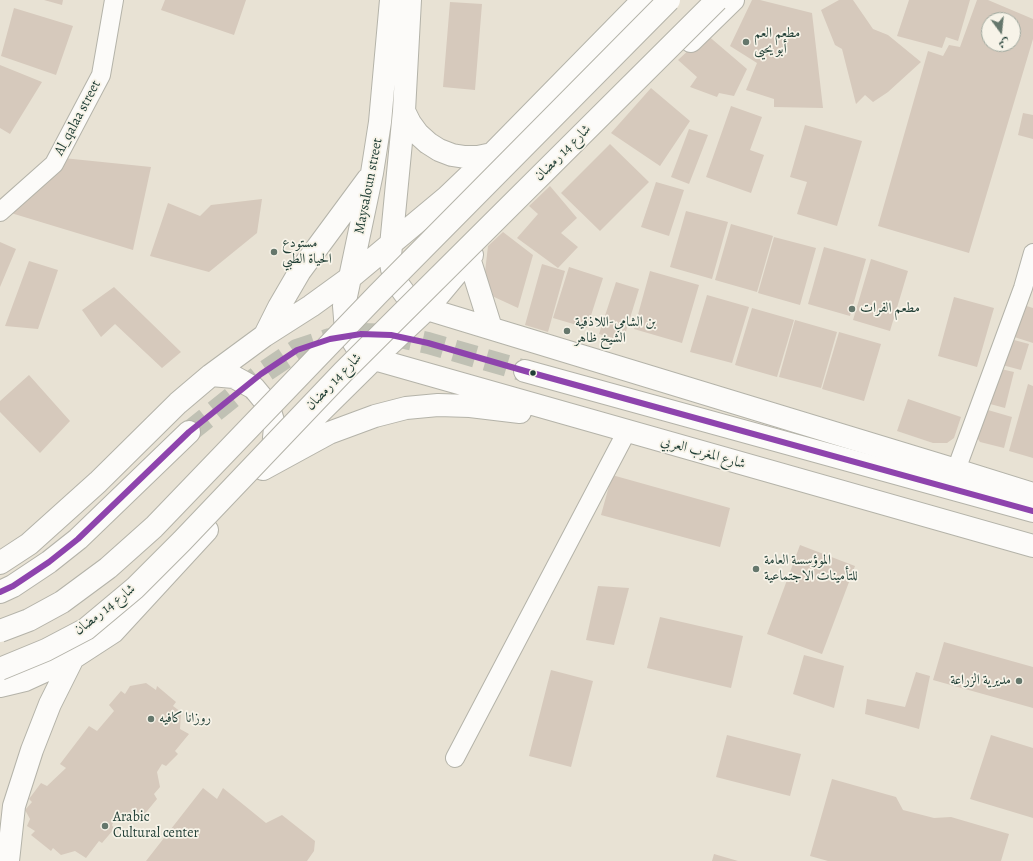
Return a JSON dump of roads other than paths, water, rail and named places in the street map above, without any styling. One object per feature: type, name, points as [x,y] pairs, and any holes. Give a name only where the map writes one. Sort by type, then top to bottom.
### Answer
[{"type":"main road","name":"Maysaloun street","points":[[374,359],[356,346],[346,330],[344,306],[372,173],[380,122],[391,0]]},
{"type":"main road","name":"Maysaloun street","points":[[410,0],[404,111],[390,256],[392,270],[397,283],[405,294],[415,303],[427,309]]},
{"type":"main road","points":[[0,563],[29,544],[98,482],[178,403],[211,375],[264,336],[311,306],[350,277],[446,197],[492,154],[643,0]]},
{"type":"main road","name":"شارع 14 رمضان","points":[[0,631],[29,620],[62,602],[108,568],[154,526],[378,294],[669,0]]},
{"type":"main road","name":"شارع 14 رمضان","points":[[0,669],[46,650],[86,629],[135,588],[344,372],[717,0]]},
{"type":"main road","points":[[0,686],[25,680],[73,658],[113,632],[263,470],[374,359],[427,309],[469,258],[733,0]]},
{"type":"main road","points":[[404,111],[418,134],[439,150],[452,155],[465,157],[478,157],[492,154]]},
{"type":"main road","points":[[264,336],[300,272],[372,173]]},
{"type":"main road","points":[[469,258],[491,328]]},
{"type":"main road","points":[[427,309],[1033,494]]},
{"type":"main road","name":"شارع المغرب العربي","points":[[374,359],[1033,546]]},
{"type":"main road","points":[[525,372],[1033,511]]},
{"type":"main road","points":[[211,375],[234,377],[254,388],[268,405],[275,427],[274,442],[273,449],[263,470]]},
{"type":"main road","points":[[263,470],[329,433],[375,416],[406,408],[438,405],[470,406],[590,421]]},
{"type":"main road","points":[[0,592],[13,586],[49,562],[78,538],[189,432]]},
{"type":"main road","points":[[8,861],[14,806],[32,750],[50,704],[73,658]]},
{"type":"street","name":"Al_qalaa street","points":[[0,212],[54,164],[101,75],[114,0]]},
{"type":"street","points":[[956,470],[1028,289],[1033,253]]},
{"type":"street","points":[[455,758],[627,431]]},
{"type":"tunnel","points":[[189,432],[261,374],[297,350],[330,339],[361,334],[391,335],[428,343],[525,371]]},
{"type":"place","name":"مطعم العم أبو يحيى","points":[[746,42]]},
{"type":"place","name":"مستودع الحياة الطبي","points":[[274,252]]},
{"type":"place","name":"مطعم الفرات","points":[[852,309]]},
{"type":"place","name":"بن الشامي-اللاذقية الشيخ ظاهر","points":[[567,331]]},
{"type":"place","name":"الموؤسسة العامة للتأمينات الاجتماعية","points":[[756,569]]},
{"type":"place","name":"مديرية الزراعة","points":[[1019,681]]},
{"type":"place","name":"روزانا كافيه","points":[[151,719]]},
{"type":"place","name":"Arabic Cultural center","points":[[105,826]]}]
